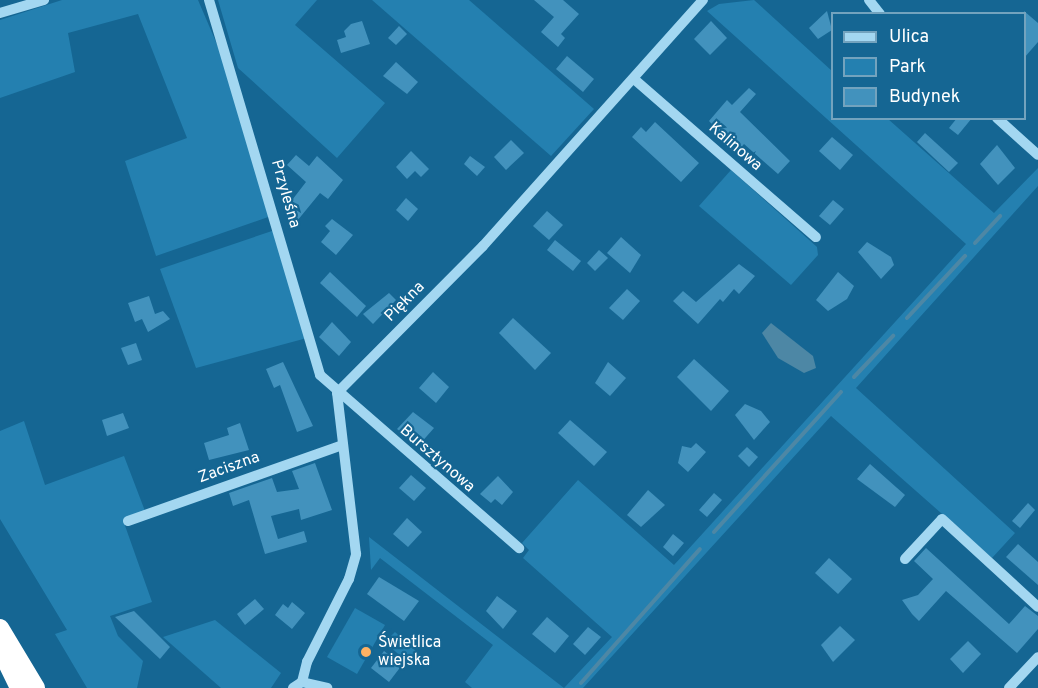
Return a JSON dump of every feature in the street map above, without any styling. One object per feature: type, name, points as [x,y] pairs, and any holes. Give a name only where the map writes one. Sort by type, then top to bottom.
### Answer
[{"type":"highway","points":[[0,628],[36,688]]},
{"type":"highway","points":[[0,648],[18,688]]},
{"type":"street","points":[[0,13],[44,0]]},
{"type":"street","name":"Przyleśna","points":[[209,0],[320,375],[337,393]]},
{"type":"street","points":[[868,0],[878,12]]},
{"type":"street","name":"Piękna","points":[[337,393],[483,246],[634,79],[696,2]]},
{"type":"street","name":"Kalinowa","points":[[634,79],[816,237]]},
{"type":"street","points":[[999,120],[1038,155]]},
{"type":"street","points":[[327,688],[297,685],[354,566],[354,522],[337,393]]},
{"type":"street","name":"Bursztynowa","points":[[337,393],[519,548]]},
{"type":"street","name":"Zaciszna","points":[[128,521],[343,445]]},
{"type":"street","points":[[905,559],[942,519],[1038,606]]},
{"type":"street","points":[[1009,688],[1038,657]]},
{"type":"green space","points":[[62,0],[198,0],[225,63],[271,216],[156,256],[125,161],[187,138],[138,14],[68,33],[75,72],[0,98],[0,20]]},
{"type":"green space","points":[[218,0],[317,0],[295,25],[385,103],[337,158],[238,68]]},
{"type":"green space","points":[[372,0],[469,0],[594,109],[551,156]]},
{"type":"green space","points":[[754,0],[831,70],[831,120],[889,120],[994,213],[1038,168],[1038,186],[856,388],[1015,533],[992,558],[831,416],[583,688],[564,688],[612,637],[523,558],[529,550],[522,543],[578,480],[674,565],[966,244],[707,11],[719,4]]},
{"type":"green space","points":[[731,170],[817,247],[818,255],[791,285],[699,206]]},
{"type":"green space","points":[[275,230],[307,338],[196,368],[160,269]]},
{"type":"green space","points":[[24,421],[45,485],[124,456],[145,511],[123,520],[152,602],[110,616],[118,636],[143,661],[137,688],[87,688],[55,634],[67,630],[0,519],[0,431]]},
{"type":"green space","points":[[369,537],[564,688],[472,688],[465,682],[493,645],[380,558],[371,570]]},
{"type":"green space","points":[[355,608],[385,625],[357,674],[327,657]]},
{"type":"green space","points":[[215,620],[281,673],[271,688],[221,688],[163,637]]},
{"type":"green space","points":[[395,632],[418,653],[408,663],[385,642]]},
{"type":"shaded area","points":[[771,323],[813,356],[816,368],[804,373],[778,358],[762,333]]},
{"type":"building","points":[[534,0],[563,0],[579,14],[561,34],[565,38],[558,47],[541,32],[554,17]]},
{"type":"building","points":[[827,11],[831,31],[818,39],[809,28]]},
{"type":"building","points":[[1026,13],[1038,23],[1038,42],[1026,56]]},
{"type":"building","points":[[362,21],[370,44],[341,53],[337,40],[346,37],[344,31],[351,24]]},
{"type":"building","points":[[711,21],[727,38],[710,55],[694,39]]},
{"type":"building","points":[[399,26],[407,34],[396,45],[388,38]]},
{"type":"building","points":[[567,56],[594,79],[583,92],[556,69]]},
{"type":"building","points":[[396,62],[418,82],[407,94],[383,76]]},
{"type":"building","points":[[749,88],[756,94],[740,112],[790,161],[778,174],[744,144],[738,151],[709,121],[727,100],[732,105]]},
{"type":"building","points":[[955,120],[970,120],[958,135],[949,128]]},
{"type":"building","points":[[655,122],[699,163],[681,182],[632,137],[641,127],[646,132]]},
{"type":"building","points":[[925,133],[958,163],[949,172],[917,142]]},
{"type":"building","points":[[832,137],[853,155],[840,170],[819,151]]},
{"type":"building","points":[[511,140],[524,153],[506,170],[494,157]]},
{"type":"building","points":[[997,145],[1015,168],[998,185],[980,164]]},
{"type":"building","points":[[411,151],[429,169],[421,177],[415,171],[407,179],[396,167]]},
{"type":"building","points":[[296,155],[309,166],[317,156],[343,180],[328,199],[320,193],[297,221],[289,215],[295,208],[289,204],[306,182],[287,165]]},
{"type":"building","points":[[470,156],[485,167],[477,176],[464,164]]},
{"type":"building","points":[[406,198],[418,209],[408,221],[396,210]]},
{"type":"building","points":[[833,200],[844,209],[830,225],[819,216]]},
{"type":"building","points":[[547,211],[563,225],[549,240],[533,226]]},
{"type":"building","points":[[332,219],[353,235],[336,255],[321,242],[330,231],[325,226]]},
{"type":"building","points":[[621,237],[641,255],[630,273],[607,253]]},
{"type":"building","points":[[555,240],[581,261],[573,271],[547,250]]},
{"type":"building","points":[[867,242],[891,257],[894,265],[881,279],[858,252]]},
{"type":"building","points":[[599,250],[608,258],[595,271],[587,263]]},
{"type":"building","points":[[739,264],[755,276],[739,294],[734,289],[723,302],[720,299],[698,324],[673,301],[683,291],[696,302]]},
{"type":"building","points":[[330,272],[366,306],[357,317],[320,283]]},
{"type":"building","points":[[838,272],[854,286],[847,299],[828,311],[816,300]]},
{"type":"building","points":[[627,289],[640,301],[623,320],[609,308]]},
{"type":"building","points":[[389,293],[396,300],[373,324],[363,314]]},
{"type":"building","points":[[149,296],[155,314],[163,311],[170,319],[148,332],[142,319],[135,322],[128,303]]},
{"type":"building","points":[[513,318],[551,353],[535,370],[499,333]]},
{"type":"building","points":[[332,322],[351,342],[339,356],[319,337]]},
{"type":"building","points":[[136,343],[142,360],[128,365],[121,348]]},
{"type":"building","points":[[694,359],[729,391],[711,411],[677,377]]},
{"type":"building","points":[[283,362],[313,426],[297,432],[280,385],[274,388],[266,369]]},
{"type":"building","points":[[608,362],[626,378],[610,396],[595,383]]},
{"type":"building","points":[[433,372],[449,387],[436,403],[419,388]]},
{"type":"building","points":[[745,404],[761,411],[770,422],[754,440],[735,415]]},
{"type":"building","points":[[413,412],[434,428],[419,445],[397,429]]},
{"type":"building","points":[[123,413],[129,428],[107,436],[102,420]]},
{"type":"building","points":[[570,420],[607,452],[594,466],[558,433]]},
{"type":"building","points":[[240,423],[249,450],[209,460],[204,443],[229,435],[227,428]]},
{"type":"building","points":[[696,443],[706,452],[688,472],[678,463],[682,446],[691,448]]},
{"type":"building","points":[[747,447],[758,457],[749,467],[738,456]]},
{"type":"building","points":[[315,463],[332,510],[301,520],[299,509],[271,516],[278,539],[304,531],[307,542],[265,554],[249,500],[233,506],[229,493],[272,478],[277,492],[299,489],[292,471]]},
{"type":"building","points":[[870,464],[905,495],[895,507],[857,479]]},
{"type":"building","points":[[411,475],[426,488],[414,501],[399,488]]},
{"type":"building","points":[[498,476],[513,492],[502,505],[495,499],[491,503],[480,494]]},
{"type":"building","points":[[648,490],[665,505],[641,527],[627,515]]},
{"type":"building","points":[[714,493],[722,500],[707,517],[699,510]]},
{"type":"building","points":[[1028,503],[1035,510],[1020,528],[1012,521]]},
{"type":"building","points":[[407,518],[422,532],[408,547],[393,534]]},
{"type":"building","points":[[673,534],[684,543],[673,556],[663,547]]},
{"type":"building","points":[[1018,544],[1038,562],[1038,585],[1006,557]]},
{"type":"building","points":[[926,548],[1009,624],[1025,606],[1038,616],[1038,629],[1017,653],[946,591],[919,621],[912,614],[902,600],[918,595],[933,579],[914,561]]},
{"type":"building","points":[[829,558],[852,579],[838,594],[815,573]]},
{"type":"building","points":[[379,577],[419,601],[404,621],[367,594]]},
{"type":"building","points":[[497,596],[517,611],[503,629],[486,611]]},
{"type":"building","points":[[255,599],[264,609],[245,625],[237,614]]},
{"type":"building","points":[[292,602],[305,613],[292,629],[275,615],[283,604],[288,608]]},
{"type":"building","points":[[134,611],[170,647],[160,659],[115,617]]},
{"type":"building","points":[[547,617],[569,636],[555,653],[532,634]]},
{"type":"building","points":[[840,626],[855,640],[833,662],[821,645]]},
{"type":"building","points":[[588,627],[601,637],[585,655],[573,644]]},
{"type":"building","points":[[968,641],[981,654],[963,673],[950,659]]},
{"type":"building","points":[[384,651],[402,665],[389,682],[371,668]]},
{"type":"waterway","points":[[975,243],[1000,216]]},
{"type":"waterway","points":[[907,318],[965,256]]},
{"type":"waterway","points":[[854,377],[893,336]]},
{"type":"waterway","points":[[714,532],[841,392]]},
{"type":"waterway","points":[[581,683],[700,549]]},
{"type":"place","name":"Świetlica wiejska","points":[[366,652]]}]
